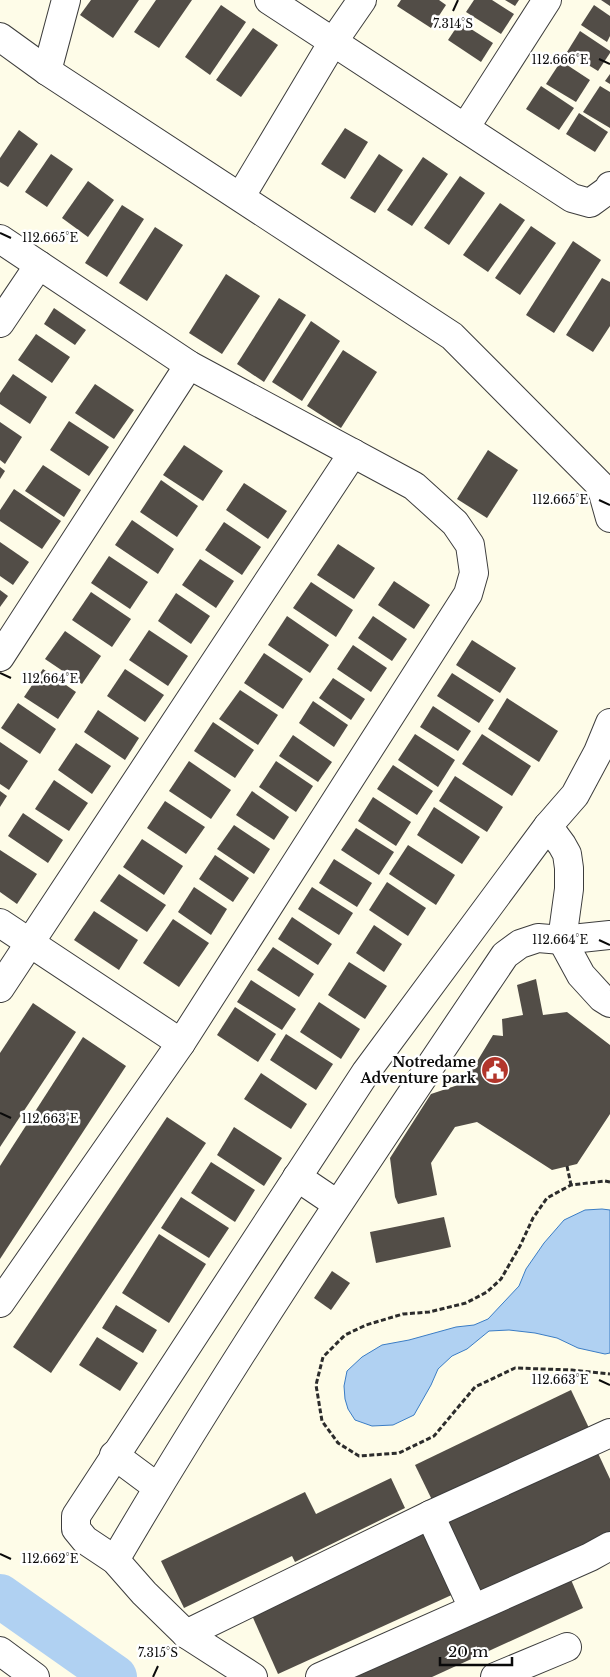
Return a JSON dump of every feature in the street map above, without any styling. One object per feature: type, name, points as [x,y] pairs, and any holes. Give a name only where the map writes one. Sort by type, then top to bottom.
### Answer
[{"type":"street","points":[[47,71],[66,0]]},
{"type":"street","points":[[268,0],[572,198],[590,203],[608,190],[610,186]]},
{"type":"street","points":[[241,196],[334,42],[362,0]]},
{"type":"street","points":[[465,128],[547,0]]},
{"type":"street","points":[[0,38],[47,71],[241,196],[452,336],[606,482],[610,518]]},
{"type":"street","points":[[0,239],[189,364],[414,486],[455,523],[470,546],[474,573],[468,594],[181,1043],[0,1303]]},
{"type":"street","points":[[0,323],[39,265]]},
{"type":"street","points":[[0,657],[189,364]]},
{"type":"street","points":[[0,988],[353,453]]},
{"type":"street","points":[[253,1677],[186,1634],[144,1593],[115,1560],[85,1540],[76,1529],[76,1516],[114,1455],[366,1072],[548,826],[575,794],[598,752],[610,723]]},
{"type":"street","points":[[548,826],[565,850],[569,868],[569,889],[562,940],[581,976],[602,998],[610,1003]]},
{"type":"street","points":[[0,923],[181,1043]]},
{"type":"street","points":[[115,1560],[157,1487],[337,1204],[504,955],[520,944],[538,938],[562,940],[610,935]]},
{"type":"street","points":[[297,1176],[337,1204]]},
{"type":"street","points":[[186,1634],[430,1515],[610,1432]]},
{"type":"street","points":[[114,1455],[157,1487]]},
{"type":"street","points":[[430,1515],[473,1608]]},
{"type":"street","points":[[320,1677],[610,1546]]},
{"type":"street","points":[[494,1677],[567,1647]]},
{"type":"street","points":[[0,1651],[36,1677]]},
{"type":"path","points":[[567,1166],[571,1185]]},
{"type":"path","points":[[610,1182],[571,1185],[547,1198],[533,1218],[501,1279],[487,1292],[466,1303],[429,1312],[403,1314],[366,1325],[345,1335],[323,1358],[316,1385],[322,1421],[338,1443],[359,1456],[399,1453],[434,1436],[476,1387],[515,1368],[572,1370],[610,1374]]},
{"type":"water","points":[[585,1210],[610,1210],[610,1353],[605,1354],[578,1348],[557,1338],[535,1333],[509,1330],[489,1331],[467,1349],[452,1356],[438,1369],[414,1415],[393,1425],[372,1426],[355,1420],[348,1409],[344,1386],[347,1371],[362,1357],[382,1345],[409,1340],[456,1327],[474,1325],[488,1319],[519,1286],[526,1269],[544,1243],[564,1220]]},
{"type":"building","points":[[91,0],[139,0],[113,38],[80,15]]},
{"type":"building","points":[[156,0],[192,0],[159,48],[134,32]]},
{"type":"building","points":[[401,0],[439,0],[446,5],[431,28],[397,6]]},
{"type":"building","points":[[474,0],[492,0],[514,14],[501,34],[466,12]]},
{"type":"building","points":[[505,0],[519,0],[515,6]]},
{"type":"building","points":[[601,0],[610,0],[610,6]]},
{"type":"building","points":[[221,5],[246,22],[210,75],[185,57]]},
{"type":"building","points":[[594,5],[610,16],[610,36],[607,42],[581,25]]},
{"type":"building","points":[[460,22],[493,43],[481,62],[448,40]]},
{"type":"building","points":[[253,28],[278,45],[241,97],[216,80]]},
{"type":"building","points":[[580,31],[610,51],[598,71],[567,52]]},
{"type":"building","points":[[561,61],[590,80],[576,102],[546,84]]},
{"type":"building","points":[[610,74],[610,84],[605,81]]},
{"type":"building","points":[[541,86],[574,108],[559,130],[526,109]]},
{"type":"building","points":[[600,86],[610,92],[610,128],[583,112]]},
{"type":"building","points":[[579,113],[608,132],[595,152],[566,134]]},
{"type":"building","points":[[345,128],[368,142],[345,179],[321,164]]},
{"type":"building","points":[[19,130],[38,144],[8,187],[0,182],[0,158]]},
{"type":"building","points":[[51,154],[73,169],[47,207],[25,192]]},
{"type":"building","points":[[379,154],[403,170],[375,213],[350,198]]},
{"type":"building","points":[[423,157],[448,174],[412,226],[387,210]]},
{"type":"building","points":[[460,176],[485,193],[449,245],[424,228]]},
{"type":"building","points":[[88,181],[114,200],[88,237],[62,218]]},
{"type":"building","points":[[500,203],[525,220],[488,272],[463,255]]},
{"type":"building","points":[[122,205],[144,219],[107,277],[85,263]]},
{"type":"building","points":[[531,226],[556,243],[520,295],[495,278]]},
{"type":"building","points":[[155,227],[183,245],[147,301],[119,283]]},
{"type":"building","points":[[573,241],[601,260],[554,333],[526,315]]},
{"type":"building","points":[[226,274],[260,296],[222,354],[189,333]]},
{"type":"building","points":[[602,278],[610,282],[610,326],[593,352],[566,335]]},
{"type":"building","points":[[279,298],[306,315],[264,382],[237,364]]},
{"type":"building","points":[[54,308],[86,330],[75,345],[44,324]]},
{"type":"building","points":[[311,321],[340,341],[302,401],[272,382]]},
{"type":"building","points":[[36,334],[70,357],[52,383],[18,360]]},
{"type":"building","points":[[343,350],[377,372],[341,428],[307,406]]},
{"type":"building","points":[[13,374],[47,397],[30,424],[0,404],[0,393]]},
{"type":"building","points":[[95,384],[134,410],[114,439],[75,413]]},
{"type":"building","points":[[69,421],[109,447],[89,476],[50,450]]},
{"type":"building","points":[[0,422],[22,437],[5,464],[0,460]]},
{"type":"building","points":[[184,445],[223,471],[203,501],[163,475]]},
{"type":"building","points":[[488,450],[518,470],[487,518],[457,499]]},
{"type":"building","points":[[43,465],[81,490],[64,517],[25,491]]},
{"type":"building","points":[[0,467],[5,471],[0,479]]},
{"type":"building","points":[[161,480],[198,506],[177,537],[140,512]]},
{"type":"building","points":[[244,483],[287,511],[268,539],[226,510]]},
{"type":"building","points":[[14,489],[61,521],[42,549],[0,521],[0,510]]},
{"type":"building","points":[[132,520],[174,549],[158,574],[115,545]]},
{"type":"building","points":[[224,522],[261,547],[242,575],[205,550]]},
{"type":"building","points":[[0,542],[29,562],[13,585],[0,576]]},
{"type":"building","points":[[338,544],[375,568],[354,599],[317,575]]},
{"type":"building","points":[[109,556],[148,582],[130,609],[91,583]]},
{"type":"building","points":[[200,559],[234,581],[216,608],[182,585]]},
{"type":"building","points":[[394,581],[430,605],[414,629],[378,605]]},
{"type":"building","points":[[311,582],[353,610],[336,637],[293,608]]},
{"type":"building","points":[[0,590],[8,596],[0,607]]},
{"type":"building","points":[[91,592],[131,619],[112,647],[72,620]]},
{"type":"building","points":[[176,593],[210,616],[191,644],[158,621]]},
{"type":"building","points":[[287,616],[329,645],[310,673],[268,645]]},
{"type":"building","points":[[373,616],[407,639],[392,661],[358,638]]},
{"type":"building","points":[[149,630],[188,656],[168,686],[129,660]]},
{"type":"building","points":[[65,631],[101,656],[82,684],[45,659]]},
{"type":"building","points":[[472,640],[516,668],[500,693],[456,665]]},
{"type":"building","points":[[353,645],[387,668],[371,692],[337,669]]},
{"type":"building","points":[[264,653],[303,679],[283,709],[244,683]]},
{"type":"building","points":[[43,669],[76,692],[58,719],[24,697]]},
{"type":"building","points":[[125,669],[164,695],[145,722],[107,696]]},
{"type":"building","points":[[452,673],[494,700],[479,723],[437,696]]},
{"type":"building","points":[[333,678],[365,699],[351,720],[319,698]]},
{"type":"building","points":[[240,690],[278,715],[258,745],[219,719]]},
{"type":"building","points":[[507,698],[558,731],[539,762],[488,729]]},
{"type":"building","points":[[313,701],[348,725],[334,747],[299,723]]},
{"type":"building","points":[[18,703],[56,729],[40,754],[1,728]]},
{"type":"building","points":[[433,706],[471,731],[458,751],[420,727]]},
{"type":"building","points":[[98,710],[139,738],[125,760],[84,732]]},
{"type":"building","points":[[213,722],[254,750],[235,778],[194,751]]},
{"type":"building","points":[[415,734],[455,760],[438,787],[398,760]]},
{"type":"building","points":[[482,734],[531,766],[512,796],[462,764]]},
{"type":"building","points":[[293,735],[332,762],[318,782],[279,756]]},
{"type":"building","points":[[0,742],[28,761],[9,790],[0,784]]},
{"type":"building","points":[[76,743],[111,766],[92,794],[58,770]]},
{"type":"building","points":[[189,761],[231,790],[211,819],[169,791]]},
{"type":"building","points":[[276,761],[313,786],[296,812],[259,787]]},
{"type":"building","points":[[393,765],[433,791],[417,815],[377,789]]},
{"type":"building","points":[[455,776],[503,807],[487,832],[439,801]]},
{"type":"building","points":[[54,780],[88,803],[69,831],[35,809]]},
{"type":"building","points":[[0,791],[7,796],[0,807]]},
{"type":"building","points":[[252,791],[289,817],[274,840],[236,815]]},
{"type":"building","points":[[373,797],[411,822],[396,846],[358,821]]},
{"type":"building","points":[[165,801],[205,827],[186,854],[147,828]]},
{"type":"building","points":[[434,807],[480,837],[462,864],[417,835]]},
{"type":"building","points":[[23,813],[63,840],[48,863],[8,836]]},
{"type":"building","points":[[234,825],[270,849],[254,874],[217,849]]},
{"type":"building","points":[[356,828],[394,852],[379,875],[341,850]]},
{"type":"building","points":[[142,839],[183,866],[164,895],[123,867]]},
{"type":"building","points":[[408,845],[455,875],[436,905],[389,874]]},
{"type":"building","points":[[0,850],[37,874],[17,904],[0,892]]},
{"type":"building","points":[[215,855],[249,878],[233,902],[199,879]]},
{"type":"building","points":[[334,859],[372,883],[357,907],[319,883]]},
{"type":"building","points":[[119,874],[166,905],[147,932],[100,901]]},
{"type":"building","points":[[387,882],[426,908],[408,936],[369,910]]},
{"type":"building","points":[[194,887],[227,909],[211,935],[178,912]]},
{"type":"building","points":[[312,887],[353,913],[339,935],[298,909]]},
{"type":"building","points":[[94,911],[138,940],[119,970],[74,940]]},
{"type":"building","points":[[292,917],[332,944],[318,965],[278,939]]},
{"type":"building","points":[[173,919],[209,943],[179,987],[143,963]]},
{"type":"building","points":[[374,925],[402,944],[384,972],[356,953]]},
{"type":"building","points":[[273,947],[314,974],[299,997],[257,970]]},
{"type":"building","points":[[349,962],[387,986],[365,1019],[328,995]]},
{"type":"building","points":[[536,979],[543,1015],[567,1012],[610,1045],[610,1114],[577,1164],[552,1170],[477,1122],[455,1127],[431,1163],[437,1195],[398,1204],[395,1197],[390,1158],[431,1094],[464,1083],[493,1035],[503,1036],[502,1019],[523,1015],[517,985]]},
{"type":"building","points":[[251,980],[296,1009],[282,1030],[237,1002]]},
{"type":"building","points":[[319,1002],[360,1029],[341,1059],[300,1032]]},
{"type":"building","points":[[33,1003],[76,1032],[0,1147],[0,1053]]},
{"type":"building","points":[[235,1007],[276,1034],[258,1062],[217,1035]]},
{"type":"building","points":[[286,1034],[333,1064],[316,1090],[270,1060]]},
{"type":"building","points":[[83,1037],[126,1066],[0,1259],[0,1166]]},
{"type":"building","points":[[261,1073],[307,1104],[291,1129],[244,1099]]},
{"type":"building","points":[[167,1117],[206,1143],[51,1373],[13,1347]]},
{"type":"building","points":[[234,1127],[282,1158],[264,1186],[217,1155]]},
{"type":"building","points":[[211,1162],[255,1190],[235,1222],[191,1193]]},
{"type":"building","points":[[181,1197],[229,1228],[209,1258],[161,1228]]},
{"type":"building","points":[[444,1217],[451,1247],[376,1263],[370,1232]]},
{"type":"building","points":[[159,1234],[206,1264],[169,1323],[122,1293]]},
{"type":"building","points":[[332,1271],[350,1283],[331,1310],[314,1298]]},
{"type":"building","points":[[116,1305],[157,1330],[143,1353],[102,1328]]},
{"type":"building","points":[[97,1337],[138,1363],[120,1391],[79,1365]]},
{"type":"building","points":[[571,1390],[589,1428],[434,1504],[415,1465]]},
{"type":"building","points":[[596,1449],[610,1479],[610,1533],[481,1593],[447,1519]]},
{"type":"building","points":[[391,1478],[405,1508],[295,1562],[292,1556],[184,1608],[161,1561],[305,1492],[316,1514]]},
{"type":"building","points":[[428,1530],[456,1593],[278,1674],[250,1611]]},
{"type":"building","points":[[569,1575],[583,1608],[432,1677],[344,1677]]},
{"type":"waterway","points":[[0,1596],[115,1677]]},
{"type":"place","name":"Notredame Adventure park","points":[[495,1070]]}]
